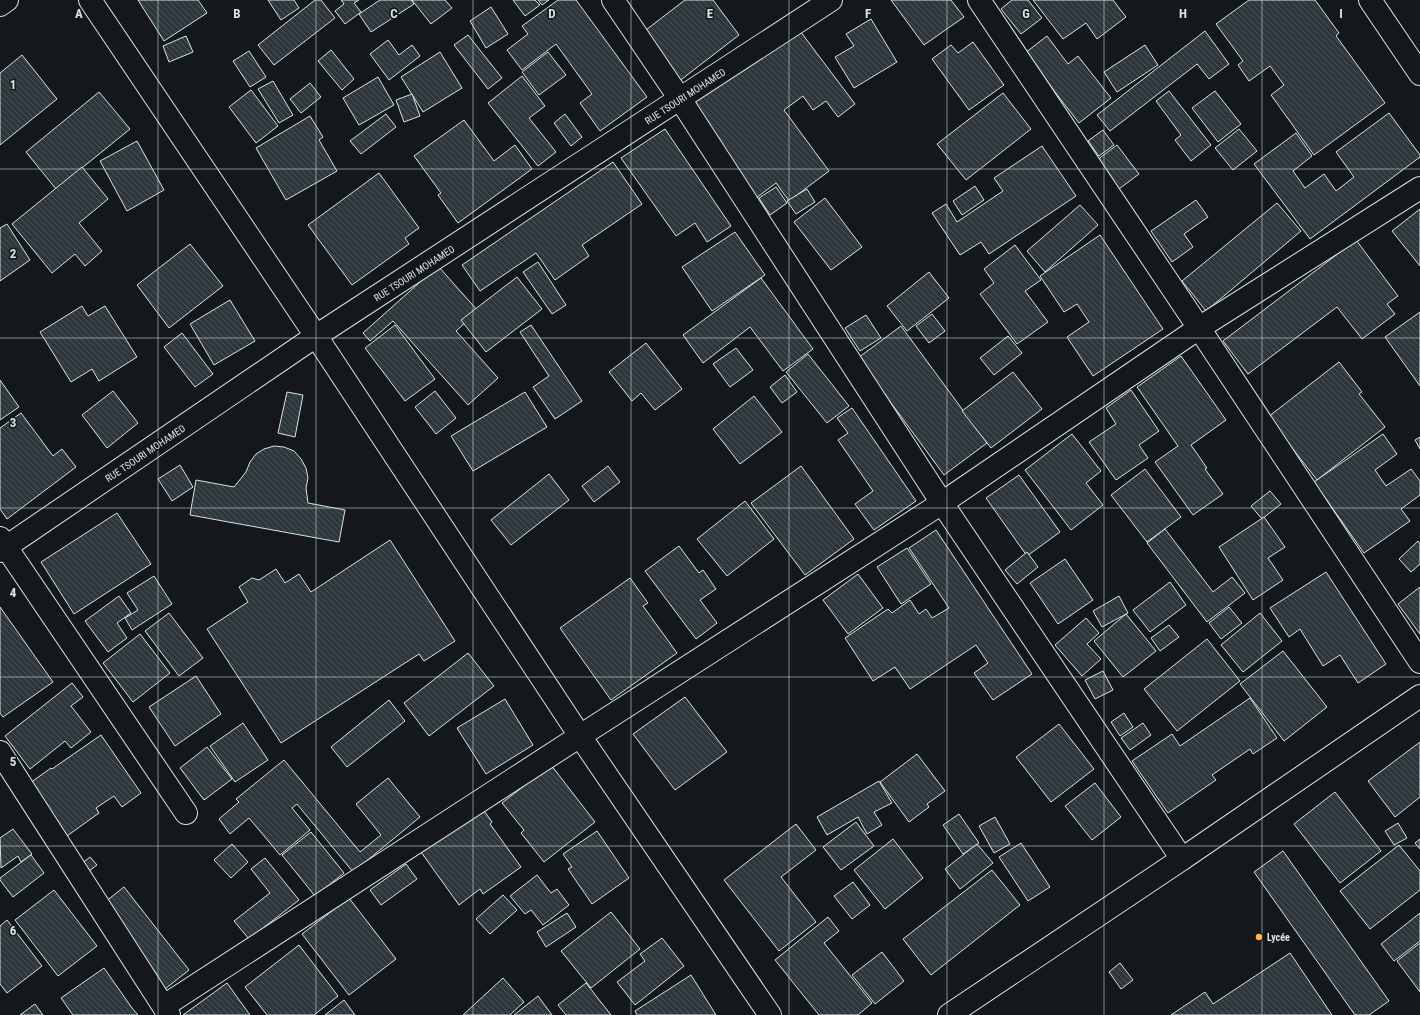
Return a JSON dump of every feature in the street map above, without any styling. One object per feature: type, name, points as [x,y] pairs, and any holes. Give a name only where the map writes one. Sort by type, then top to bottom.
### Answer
[{"type":"street","points":[[0,5],[7,0]]},
{"type":"street","points":[[90,0],[316,336],[580,736],[770,1015]]},
{"type":"street","points":[[613,0],[680,99],[942,502],[1182,858]]},
{"type":"street","name":"RUE TSOURI MOHAMED","points":[[2,545],[316,336],[831,0]]},
{"type":"street","points":[[979,0],[1199,328],[1420,662]]},
{"type":"street","points":[[1370,0],[1420,74]]},
{"type":"street","points":[[0,752],[166,1011],[580,736],[942,502],[1199,328],[1420,188]]},
{"type":"street","points":[[2,545],[186,813]]},
{"type":"street","points":[[949,1015],[1420,696]]},
{"type":"building","points":[[138,0],[198,0],[207,13],[164,41]]},
{"type":"building","points":[[268,0],[294,0],[299,8],[281,20]]},
{"type":"building","points":[[315,0],[321,0],[335,18],[274,65],[258,45]]},
{"type":"building","points":[[341,0],[359,0],[354,3],[361,12],[345,24],[335,11],[344,4]]},
{"type":"building","points":[[380,0],[411,0],[414,4],[371,32],[359,14]]},
{"type":"building","points":[[412,0],[445,0],[452,8],[431,24]]},
{"type":"building","points":[[513,0],[535,0],[540,5],[525,16]]},
{"type":"building","points":[[538,0],[549,0],[542,5]]},
{"type":"building","points":[[558,0],[576,0],[647,97],[600,131],[580,103],[592,94],[556,44],[522,70],[507,50],[528,34],[522,26]]},
{"type":"building","points":[[685,0],[713,0],[739,35],[678,82],[642,33]]},
{"type":"building","points":[[891,0],[951,0],[964,17],[924,45]]},
{"type":"building","points":[[1012,0],[1028,0],[1042,18],[1021,34],[1001,9]]},
{"type":"building","points":[[1033,0],[1113,0],[1126,17],[1097,39],[1086,23],[1063,39]]},
{"type":"building","points":[[1249,0],[1315,0],[1339,33],[1336,36],[1385,103],[1314,155],[1271,95],[1284,85],[1270,66],[1249,81],[1238,65],[1243,61],[1216,24]]},
{"type":"building","points":[[491,7],[508,34],[486,48],[470,21]]},
{"type":"building","points":[[871,19],[897,62],[854,88],[835,57],[854,46],[846,34]]},
{"type":"building","points":[[794,23],[855,104],[838,117],[826,101],[813,110],[803,96],[784,110],[829,171],[789,201],[776,183],[756,198],[686,103]]},
{"type":"building","points":[[1205,31],[1229,64],[1209,79],[1197,64],[1110,131],[1097,115]]},
{"type":"building","points":[[468,35],[502,78],[488,89],[454,45]]},
{"type":"building","points":[[186,36],[193,52],[169,62],[163,46]]},
{"type":"building","points":[[1047,36],[1068,64],[1078,56],[1111,98],[1079,123],[1025,53]]},
{"type":"building","points":[[388,40],[399,55],[412,45],[420,56],[389,80],[370,54]]},
{"type":"building","points":[[973,42],[1004,85],[969,110],[932,59],[951,45],[958,53]]},
{"type":"building","points":[[1145,45],[1158,65],[1117,92],[1104,72]]},
{"type":"building","points":[[331,50],[354,79],[342,90],[318,61]]},
{"type":"building","points":[[249,51],[266,77],[250,87],[233,61]]},
{"type":"building","points":[[440,52],[462,88],[423,112],[401,77]]},
{"type":"building","points":[[548,52],[566,75],[539,95],[522,72]]},
{"type":"building","points":[[22,55],[57,99],[0,145],[0,73]]},
{"type":"building","points":[[522,76],[545,106],[529,118],[556,152],[538,166],[488,103]]},
{"type":"building","points":[[378,77],[394,105],[359,125],[343,98]]},
{"type":"building","points":[[273,81],[293,115],[279,123],[258,89]]},
{"type":"building","points":[[310,83],[321,97],[301,113],[290,99]]},
{"type":"building","points":[[251,90],[278,126],[256,143],[229,107]]},
{"type":"building","points":[[1169,91],[1211,145],[1191,161],[1175,140],[1181,135],[1156,101]]},
{"type":"building","points":[[1215,91],[1241,124],[1218,142],[1192,108]]},
{"type":"building","points":[[99,92],[130,129],[56,189],[26,152]]},
{"type":"building","points":[[1003,93],[1031,129],[966,180],[937,144]]},
{"type":"building","points":[[412,94],[420,116],[404,122],[396,100]]},
{"type":"building","points":[[1389,113],[1420,157],[1310,239],[1254,164],[1296,133],[1312,156],[1293,171],[1305,188],[1324,174],[1336,191],[1354,177],[1336,152]]},
{"type":"building","points":[[386,114],[396,127],[361,154],[350,141]]},
{"type":"building","points":[[565,114],[582,137],[571,146],[554,123]]},
{"type":"building","points":[[310,116],[323,137],[319,140],[337,171],[286,200],[256,148]]},
{"type":"building","points":[[464,120],[494,161],[515,145],[532,169],[458,223],[438,195],[441,193],[414,156]]},
{"type":"building","points":[[665,129],[731,226],[707,242],[695,223],[676,236],[621,158]]},
{"type":"building","points":[[1239,129],[1257,151],[1233,170],[1215,148]]},
{"type":"building","points":[[1103,130],[1114,145],[1099,156],[1088,141]]},
{"type":"building","points":[[137,141],[164,190],[127,211],[100,161]]},
{"type":"building","points":[[1117,145],[1139,174],[1119,189],[1097,160]]},
{"type":"building","points":[[1042,146],[1076,196],[989,254],[981,242],[960,255],[932,213],[946,204],[957,222],[1003,191],[994,178]]},
{"type":"building","points":[[613,162],[642,204],[582,245],[589,256],[555,280],[536,253],[480,291],[462,265]]},
{"type":"building","points":[[82,167],[108,199],[79,223],[102,251],[85,266],[75,254],[52,273],[12,224]]},
{"type":"building","points":[[379,173],[419,228],[405,238],[409,244],[352,285],[308,225]]},
{"type":"building","points":[[975,186],[984,200],[962,215],[953,201]]},
{"type":"building","points":[[776,187],[787,203],[770,215],[759,198]]},
{"type":"building","points":[[807,189],[815,202],[796,214],[787,201]]},
{"type":"building","points":[[825,198],[862,247],[831,270],[794,222]]},
{"type":"building","points":[[1196,200],[1208,217],[1184,234],[1193,247],[1172,262],[1151,231]]},
{"type":"building","points":[[1277,203],[1301,231],[1206,311],[1182,281]]},
{"type":"building","points":[[1080,205],[1098,225],[1045,272],[1027,251]]},
{"type":"building","points":[[1420,209],[1420,266],[1392,231]]},
{"type":"building","points":[[7,224],[30,260],[0,281],[0,228]]},
{"type":"building","points":[[735,232],[765,275],[712,311],[682,267]]},
{"type":"building","points":[[1100,235],[1163,329],[1093,376],[1067,337],[1089,322],[1077,304],[1064,312],[1040,276]]},
{"type":"building","points":[[1356,240],[1398,296],[1387,304],[1395,314],[1362,339],[1337,307],[1248,374],[1223,341]]},
{"type":"building","points":[[190,244],[223,286],[169,328],[137,285]]},
{"type":"building","points":[[1015,245],[1041,280],[1025,291],[1048,322],[1017,344],[980,294],[994,283],[984,269]]},
{"type":"building","points":[[538,262],[566,305],[552,314],[523,272]]},
{"type":"building","points":[[438,266],[478,311],[456,331],[498,378],[468,405],[393,321],[370,341],[363,333]]},
{"type":"building","points":[[929,272],[949,298],[907,331],[887,306]]},
{"type":"building","points":[[517,277],[542,309],[486,352],[461,320]]},
{"type":"building","points":[[761,278],[813,349],[783,371],[750,327],[703,363],[683,335]]},
{"type":"building","points":[[230,300],[255,341],[214,365],[190,324]]},
{"type":"building","points":[[82,306],[88,316],[105,306],[137,357],[99,381],[92,369],[71,382],[40,332]]},
{"type":"building","points":[[1420,312],[1420,386],[1385,337]]},
{"type":"building","points":[[932,314],[945,331],[929,343],[916,326]]},
{"type":"building","points":[[866,315],[881,338],[860,351],[845,328]]},
{"type":"building","points":[[395,325],[435,379],[405,401],[365,348]]},
{"type":"building","points":[[531,325],[582,401],[555,419],[533,387],[549,376],[520,332]]},
{"type":"building","points":[[901,326],[987,443],[944,475],[858,358]]},
{"type":"building","points":[[182,333],[213,374],[195,387],[164,347]]},
{"type":"building","points":[[1008,336],[1022,353],[994,375],[980,358]]},
{"type":"building","points":[[646,343],[682,389],[655,410],[641,393],[632,401],[609,372]]},
{"type":"building","points":[[736,348],[753,370],[730,387],[713,364]]},
{"type":"building","points":[[808,354],[849,406],[827,423],[786,372]]},
{"type":"building","points":[[1181,356],[1226,420],[1191,445],[1207,468],[1205,469],[1223,494],[1193,515],[1155,462],[1178,446],[1137,387]]},
{"type":"building","points":[[1339,362],[1362,392],[1359,394],[1385,427],[1317,480],[1268,417]]},
{"type":"building","points":[[1013,372],[1042,409],[991,448],[962,411]]},
{"type":"building","points":[[785,375],[797,392],[782,403],[770,387]]},
{"type":"building","points":[[0,380],[19,407],[0,420]]},
{"type":"building","points":[[1131,390],[1159,431],[1139,445],[1148,458],[1116,480],[1089,442],[1116,424],[1106,408]]},
{"type":"building","points":[[113,391],[138,423],[107,448],[82,415]]},
{"type":"building","points":[[435,391],[456,418],[436,434],[415,407]]},
{"type":"building","points":[[287,392],[303,395],[295,437],[278,433]]},
{"type":"building","points":[[525,392],[547,427],[473,471],[451,436]]},
{"type":"building","points":[[754,396],[782,432],[740,464],[713,429]]},
{"type":"building","points":[[852,408],[916,501],[874,530],[855,504],[873,491],[838,440],[848,433],[837,418]]},
{"type":"building","points":[[21,413],[53,456],[62,449],[76,467],[7,519],[0,509],[0,428]]},
{"type":"building","points":[[1072,434],[1101,471],[1086,483],[1103,505],[1071,530],[1025,470]]},
{"type":"building","points":[[1383,434],[1397,454],[1375,470],[1386,486],[1411,469],[1420,481],[1420,495],[1401,509],[1410,521],[1364,553],[1314,482]]},
{"type":"building","points":[[1420,437],[1420,449],[1415,440]]},
{"type":"building","points":[[274,446],[284,447],[294,451],[301,459],[306,468],[308,478],[306,488],[308,503],[345,510],[339,542],[190,515],[196,480],[234,487],[246,472],[250,462],[256,454],[264,449]]},
{"type":"building","points":[[180,465],[193,487],[172,501],[158,479]]},
{"type":"building","points":[[608,466],[620,482],[594,502],[582,486]]},
{"type":"building","points":[[801,466],[854,539],[805,575],[751,503]]},
{"type":"building","points":[[1145,469],[1181,517],[1147,542],[1111,495]]},
{"type":"building","points":[[549,474],[569,500],[511,545],[491,520]]},
{"type":"building","points":[[1019,475],[1060,532],[1027,556],[986,498]]},
{"type":"building","points":[[1270,491],[1281,504],[1262,519],[1251,506]]},
{"type":"building","points":[[745,501],[774,539],[727,576],[697,539]]},
{"type":"building","points":[[117,513],[151,564],[74,614],[41,562]]},
{"type":"building","points":[[1264,517],[1285,547],[1268,558],[1283,580],[1253,600],[1219,547]]},
{"type":"building","points":[[1165,529],[1213,592],[1232,577],[1245,593],[1207,622],[1147,543]]},
{"type":"building","points":[[936,530],[1032,674],[993,700],[974,673],[988,663],[976,645],[910,689],[895,667],[873,681],[845,638],[888,609],[892,613],[910,600],[919,614],[926,609],[932,618],[949,608],[909,548]]},
{"type":"building","points":[[390,540],[455,641],[424,661],[419,654],[281,743],[207,629],[248,602],[239,587],[252,578],[259,580],[276,569],[285,583],[299,574],[311,592]]},
{"type":"building","points":[[1418,541],[1420,544],[1420,564],[1411,572],[1399,559]]},
{"type":"building","points":[[679,546],[699,573],[703,570],[716,589],[700,600],[717,623],[696,639],[645,571]]},
{"type":"building","points":[[907,548],[931,584],[901,604],[877,567]]},
{"type":"building","points":[[1027,552],[1038,567],[1017,584],[1005,570]]},
{"type":"building","points":[[1065,559],[1093,600],[1058,624],[1030,583]]},
{"type":"building","points":[[1326,572],[1386,664],[1358,683],[1340,655],[1323,666],[1300,629],[1289,637],[1270,608]]},
{"type":"building","points":[[858,574],[883,608],[848,634],[823,600]]},
{"type":"building","points":[[154,576],[172,604],[132,630],[125,618],[138,610],[127,593]]},
{"type":"building","points":[[630,578],[648,603],[643,606],[677,653],[611,700],[560,628]]},
{"type":"building","points":[[1170,582],[1186,605],[1150,632],[1133,610]]},
{"type":"building","points":[[1420,587],[1420,634],[1398,604]]},
{"type":"building","points":[[119,596],[131,613],[117,623],[127,638],[108,652],[85,621]]},
{"type":"building","points":[[1119,596],[1128,613],[1102,627],[1093,611]]},
{"type":"building","points":[[0,607],[53,682],[3,717],[0,713]]},
{"type":"building","points":[[1229,607],[1242,623],[1221,639],[1209,623]]},
{"type":"building","points":[[169,613],[203,658],[179,676],[145,631]]},
{"type":"building","points":[[1260,613],[1282,641],[1243,672],[1221,645]]},
{"type":"building","points":[[1126,614],[1156,651],[1123,677],[1094,641]]},
{"type":"building","points":[[1086,618],[1099,633],[1087,644],[1101,659],[1082,676],[1055,645]]},
{"type":"building","points":[[1169,625],[1179,637],[1160,651],[1151,638]]},
{"type":"building","points":[[140,634],[170,673],[133,702],[103,663]]},
{"type":"building","points":[[1207,639],[1240,681],[1177,731],[1144,689]]},
{"type":"building","points":[[1283,651],[1327,707],[1284,741],[1240,684]]},
{"type":"building","points":[[468,653],[494,686],[429,736],[404,703]]},
{"type":"building","points":[[1103,671],[1113,690],[1095,699],[1085,680]]},
{"type":"building","points":[[196,676],[221,714],[175,746],[149,707]]},
{"type":"building","points":[[72,683],[83,697],[71,706],[91,732],[71,748],[65,741],[30,769],[5,736]]},
{"type":"building","points":[[685,697],[727,752],[675,790],[633,734]]},
{"type":"building","points":[[1250,698],[1277,738],[1253,754],[1250,749],[1212,775],[1216,780],[1168,813],[1132,761],[1172,734],[1180,746]]},
{"type":"building","points":[[505,699],[533,745],[486,774],[457,728]]},
{"type":"building","points":[[389,700],[405,721],[347,767],[331,747]]},
{"type":"building","points":[[1124,713],[1133,727],[1120,736],[1111,722]]},
{"type":"building","points":[[243,723],[268,760],[235,782],[210,746]]},
{"type":"building","points":[[1143,723],[1151,735],[1130,750],[1121,738]]},
{"type":"building","points":[[1059,724],[1094,769],[1051,802],[1016,757]]},
{"type":"building","points":[[101,735],[141,793],[122,807],[114,796],[96,808],[99,813],[60,841],[23,788]]},
{"type":"building","points":[[1420,742],[1420,797],[1395,817],[1368,781]]},
{"type":"building","points":[[207,747],[232,779],[204,800],[180,768]]},
{"type":"building","points":[[917,754],[945,791],[927,804],[929,807],[909,822],[880,782]]},
{"type":"building","points":[[284,760],[360,852],[381,835],[356,804],[388,778],[420,817],[353,872],[297,804],[292,808],[310,830],[280,855],[249,818],[230,834],[219,819],[239,802],[236,799]]},
{"type":"building","points":[[551,765],[595,822],[544,862],[521,833],[524,830],[502,803]]},
{"type":"building","points":[[879,781],[892,803],[874,812],[882,825],[867,834],[858,817],[827,835],[817,817]]},
{"type":"building","points":[[1095,783],[1121,817],[1092,840],[1065,806]]},
{"type":"building","points":[[1335,792],[1381,851],[1340,883],[1294,824]]},
{"type":"building","points":[[477,801],[492,822],[490,824],[521,867],[483,894],[480,889],[459,905],[416,845]]},
{"type":"building","points":[[959,814],[979,843],[963,854],[943,825]]},
{"type":"building","points":[[995,817],[1010,844],[994,853],[979,826]]},
{"type":"building","points":[[856,822],[874,846],[841,870],[823,847]]},
{"type":"building","points":[[1398,823],[1407,838],[1394,845],[1385,831]]},
{"type":"building","points":[[796,824],[816,850],[781,877],[816,922],[779,951],[724,880]]},
{"type":"building","points":[[13,829],[32,854],[21,862],[18,856],[1,868],[0,838]]},
{"type":"building","points":[[597,831],[629,878],[592,904],[568,869],[572,867],[563,854]]},
{"type":"building","points":[[311,832],[344,873],[315,896],[282,855]]},
{"type":"building","points":[[893,839],[923,878],[885,909],[854,870]]},
{"type":"building","points":[[1420,839],[1420,849],[1415,843]]},
{"type":"building","points":[[1021,843],[1050,887],[1028,901],[999,857]]},
{"type":"building","points":[[232,844],[248,862],[231,878],[214,860]]},
{"type":"building","points":[[977,844],[993,863],[960,889],[945,869]]},
{"type":"building","points":[[1399,845],[1420,871],[1420,890],[1370,929],[1340,891]]},
{"type":"building","points":[[1283,851],[1389,1001],[1369,1015],[1355,1015],[1254,872]]},
{"type":"building","points":[[31,855],[44,873],[13,897],[0,878]]},
{"type":"building","points":[[90,857],[97,865],[81,877],[75,869]]},
{"type":"building","points":[[265,858],[299,900],[249,939],[234,921],[270,893],[251,869]]},
{"type":"building","points":[[406,864],[417,879],[381,905],[370,890]]},
{"type":"building","points":[[992,870],[1020,905],[931,975],[903,939]]},
{"type":"building","points":[[537,875],[551,893],[557,889],[569,905],[543,925],[531,910],[525,914],[510,896]]},
{"type":"building","points":[[853,882],[870,905],[852,919],[834,896]]},
{"type":"building","points":[[124,887],[189,970],[160,993],[95,910]]},
{"type":"building","points":[[54,890],[97,946],[58,976],[15,920]]},
{"type":"building","points":[[503,895],[517,910],[490,934],[476,919]]},
{"type":"building","points":[[349,898],[396,959],[349,995],[302,934]]},
{"type":"building","points":[[611,912],[640,949],[591,988],[561,951]]},
{"type":"building","points":[[567,913],[576,927],[546,947],[537,932]]},
{"type":"building","points":[[1420,913],[1420,941],[1394,961],[1381,944]]},
{"type":"building","points":[[828,917],[839,931],[824,943],[872,1003],[858,1015],[819,1015],[775,960]]},
{"type":"building","points":[[7,920],[42,966],[7,993],[0,984],[0,926]]},
{"type":"building","points":[[662,938],[684,966],[635,1005],[617,982],[645,961],[640,954]]},
{"type":"building","points":[[1420,943],[1420,992],[1397,961]]},
{"type":"building","points":[[299,945],[338,996],[314,1015],[267,1015],[245,987]]},
{"type":"building","points":[[882,952],[904,981],[875,1004],[852,975]]},
{"type":"building","points":[[1290,953],[1332,1015],[1171,1015],[1205,992],[1213,1004]]},
{"type":"building","points":[[1120,963],[1133,980],[1121,989],[1109,972]]},
{"type":"building","points":[[104,968],[138,1015],[73,1015],[61,998]]},
{"type":"building","points":[[691,975],[716,1015],[637,1015],[635,1011]]},
{"type":"building","points":[[503,978],[524,1002],[510,1015],[463,1015]]},
{"type":"building","points":[[227,983],[250,1015],[183,1015]]},
{"type":"building","points":[[586,983],[611,1015],[566,1015],[558,1005]]},
{"type":"building","points":[[538,996],[552,1015],[514,1015]]},
{"type":"building","points":[[344,1000],[355,1015],[325,1015]]},
{"type":"building","points":[[35,1004],[43,1015],[20,1015]]},
{"type":"place","name":"Lycée","points":[[1259,937]]}]
